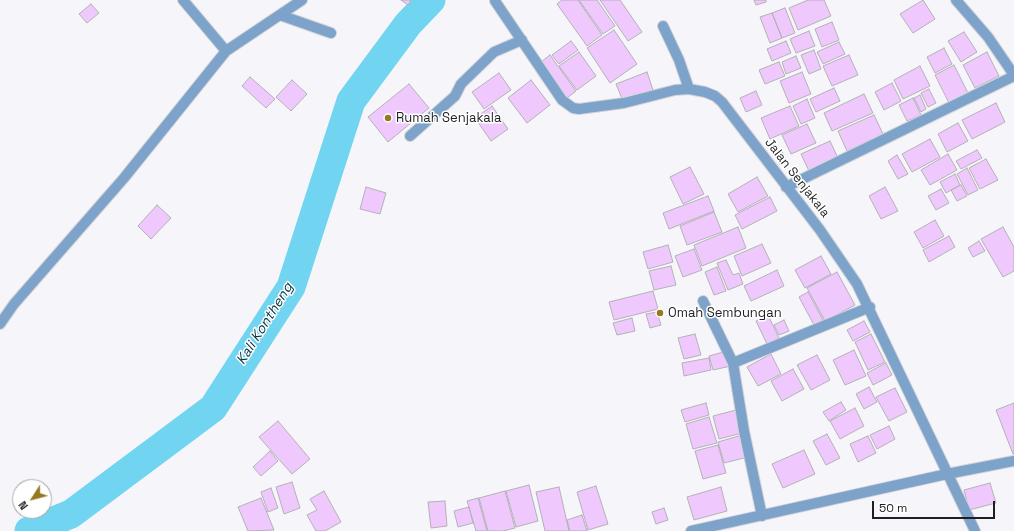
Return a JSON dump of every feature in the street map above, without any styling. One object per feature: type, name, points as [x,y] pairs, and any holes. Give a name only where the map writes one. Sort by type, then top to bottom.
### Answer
[{"type":"street","points":[[183,0],[226,51]]},
{"type":"street","points":[[0,324],[14,304],[124,178],[226,51],[302,0]]},
{"type":"street","points":[[786,187],[1014,75],[988,37],[956,0]]},
{"type":"street","name":"Jalan Senjakala","points":[[495,1],[562,100],[573,108],[579,109],[624,103],[675,90],[689,89],[705,92],[715,96],[722,102],[820,230],[858,284],[975,531]]},
{"type":"street","points":[[280,15],[284,15],[332,33]]},
{"type":"street","points":[[663,26],[679,60],[689,89]]},
{"type":"street","points":[[410,136],[455,96],[460,84],[494,52],[522,40]]},
{"type":"street","points":[[703,301],[733,363],[744,431],[762,516]]},
{"type":"street","points":[[733,363],[870,307]]},
{"type":"street","points":[[691,531],[947,474],[1014,461]]},
{"type":"building","points":[[401,0],[411,0],[408,5]]},
{"type":"building","points":[[562,0],[578,0],[602,35],[587,46],[557,4]]},
{"type":"building","points":[[579,0],[597,0],[615,26],[603,34]]},
{"type":"building","points":[[600,0],[620,0],[642,32],[628,41]]},
{"type":"building","points":[[754,0],[766,0],[766,2],[756,5]]},
{"type":"building","points":[[808,0],[824,0],[831,16],[798,30],[789,8]]},
{"type":"building","points":[[923,0],[935,19],[913,33],[900,14]]},
{"type":"building","points":[[91,4],[99,13],[87,23],[79,14]]},
{"type":"building","points":[[785,8],[795,33],[782,38],[772,13]]},
{"type":"building","points":[[772,13],[782,38],[770,43],[760,17]]},
{"type":"building","points":[[832,22],[839,40],[822,47],[815,29]]},
{"type":"building","points":[[614,30],[637,64],[610,83],[587,48]]},
{"type":"building","points":[[809,31],[815,46],[796,53],[790,39]]},
{"type":"building","points":[[964,32],[977,52],[961,62],[948,41]]},
{"type":"building","points":[[571,41],[578,50],[559,64],[552,55]]},
{"type":"building","points":[[786,41],[791,53],[772,61],[767,49]]},
{"type":"building","points":[[839,42],[845,54],[823,64],[817,52]]},
{"type":"building","points":[[944,48],[952,64],[935,73],[927,57]]},
{"type":"building","points":[[814,50],[821,69],[809,74],[801,55]]},
{"type":"building","points":[[579,52],[596,76],[577,90],[559,66]]},
{"type":"building","points":[[987,52],[999,76],[975,88],[963,65]]},
{"type":"building","points":[[550,55],[576,91],[567,98],[541,62]]},
{"type":"building","points":[[849,55],[858,75],[832,86],[823,66]]},
{"type":"building","points":[[796,56],[801,68],[786,74],[782,62]]},
{"type":"building","points":[[779,62],[785,76],[765,84],[759,70]]},
{"type":"building","points":[[954,65],[968,93],[949,103],[935,75]]},
{"type":"building","points":[[920,66],[930,86],[903,99],[894,80]]},
{"type":"building","points":[[647,72],[653,90],[623,101],[616,84]]},
{"type":"building","points":[[802,72],[811,94],[789,103],[780,81]]},
{"type":"building","points":[[499,73],[511,90],[484,109],[472,92]]},
{"type":"building","points":[[250,77],[275,99],[266,108],[242,86]]},
{"type":"building","points":[[292,80],[307,94],[291,111],[276,97]]},
{"type":"building","points":[[531,80],[550,105],[527,123],[508,98]]},
{"type":"building","points":[[892,83],[901,101],[884,110],[875,92]]},
{"type":"building","points":[[409,84],[429,108],[388,142],[368,117]]},
{"type":"building","points":[[834,88],[840,101],[816,112],[810,99]]},
{"type":"building","points":[[929,89],[936,103],[928,107],[921,93]]},
{"type":"building","points":[[756,91],[762,105],[746,112],[740,98]]},
{"type":"building","points":[[864,94],[873,113],[832,131],[824,113]]},
{"type":"building","points":[[920,95],[926,109],[921,112],[914,98]]},
{"type":"building","points":[[913,98],[921,115],[907,121],[899,105]]},
{"type":"building","points":[[807,99],[815,118],[801,124],[793,106]]},
{"type":"building","points":[[996,103],[1005,122],[972,139],[962,120]]},
{"type":"building","points":[[492,106],[508,129],[491,141],[475,118]]},
{"type":"building","points":[[790,106],[799,126],[770,139],[761,118]]},
{"type":"building","points":[[874,115],[883,134],[847,151],[838,131]]},
{"type":"building","points":[[958,123],[968,141],[947,152],[938,134]]},
{"type":"building","points":[[807,124],[816,143],[791,154],[782,135]]},
{"type":"building","points":[[930,139],[940,157],[912,172],[902,154]]},
{"type":"building","points":[[830,141],[838,158],[809,171],[801,154]]},
{"type":"building","points":[[977,150],[982,158],[961,169],[956,161]]},
{"type":"building","points":[[782,151],[787,162],[780,165],[775,154]]},
{"type":"building","points":[[948,154],[957,170],[930,185],[921,170]]},
{"type":"building","points":[[897,155],[908,174],[898,179],[888,161]]},
{"type":"building","points":[[986,159],[998,180],[980,189],[969,168]]},
{"type":"building","points":[[690,167],[704,194],[683,204],[670,177]]},
{"type":"building","points":[[967,168],[978,190],[968,195],[957,174]]},
{"type":"building","points":[[955,174],[960,185],[946,193],[940,182]]},
{"type":"building","points":[[757,177],[768,196],[738,212],[728,194]]},
{"type":"building","points":[[961,185],[967,196],[957,201],[951,190]]},
{"type":"building","points":[[366,187],[386,193],[380,214],[360,209]]},
{"type":"building","points":[[885,187],[898,211],[881,219],[869,196]]},
{"type":"building","points":[[941,189],[949,203],[936,210],[928,196]]},
{"type":"building","points":[[708,196],[714,211],[669,229],[663,213]]},
{"type":"building","points":[[770,197],[777,211],[742,229],[735,215]]},
{"type":"building","points":[[157,205],[171,218],[151,239],[138,226]]},
{"type":"building","points":[[714,212],[722,232],[687,245],[680,226]]},
{"type":"building","points":[[935,220],[944,236],[923,248],[914,232]]},
{"type":"building","points":[[738,227],[746,248],[702,266],[694,245]]},
{"type":"building","points":[[1003,227],[1014,247],[1014,271],[1003,277],[981,239]]},
{"type":"building","points":[[949,236],[955,247],[929,262],[923,250]]},
{"type":"building","points":[[979,241],[985,251],[973,257],[968,248]]},
{"type":"building","points":[[762,244],[771,263],[742,276],[734,256]]},
{"type":"building","points":[[668,245],[673,262],[648,269],[643,252]]},
{"type":"building","points":[[694,249],[702,270],[683,277],[675,256]]},
{"type":"building","points":[[821,256],[831,274],[805,288],[795,270]]},
{"type":"building","points":[[726,260],[733,275],[739,273],[743,284],[728,290],[717,263]]},
{"type":"building","points":[[671,266],[676,285],[654,290],[649,271]]},
{"type":"building","points":[[717,267],[726,291],[714,295],[705,272]]},
{"type":"building","points":[[777,270],[784,286],[751,301],[744,286]]},
{"type":"building","points":[[837,272],[855,305],[825,321],[807,288]]},
{"type":"building","points":[[653,291],[658,309],[614,320],[609,302]]},
{"type":"building","points":[[808,292],[823,320],[814,325],[799,297]]},
{"type":"building","points":[[657,312],[661,325],[650,328],[646,314]]},
{"type":"building","points":[[768,315],[779,338],[767,344],[756,321]]},
{"type":"building","points":[[632,318],[635,331],[617,335],[613,323]]},
{"type":"building","points":[[784,320],[789,331],[779,335],[774,325]]},
{"type":"building","points":[[864,321],[870,332],[853,341],[847,330]]},
{"type":"building","points":[[695,334],[701,355],[684,359],[678,338]]},
{"type":"building","points":[[871,334],[885,362],[868,370],[855,342]]},
{"type":"building","points":[[854,350],[866,376],[845,385],[833,360]]},
{"type":"building","points":[[727,351],[731,366],[713,370],[709,356]]},
{"type":"building","points":[[771,354],[781,374],[758,386],[747,367]]},
{"type":"building","points":[[817,355],[830,380],[811,390],[797,365]]},
{"type":"building","points":[[709,358],[711,370],[684,376],[682,363]]},
{"type":"building","points":[[886,363],[892,375],[873,385],[867,373]]},
{"type":"building","points":[[793,369],[804,389],[782,401],[771,381]]},
{"type":"building","points":[[869,387],[877,402],[864,409],[856,394]]},
{"type":"building","points":[[895,388],[907,412],[889,421],[876,397]]},
{"type":"building","points":[[841,402],[846,410],[829,421],[823,412]]},
{"type":"building","points":[[706,403],[709,415],[685,422],[681,410]]},
{"type":"building","points":[[1014,403],[1014,454],[1013,454],[996,410]]},
{"type":"building","points":[[855,408],[864,426],[840,439],[830,421]]},
{"type":"building","points":[[736,410],[742,433],[719,439],[713,416]]},
{"type":"building","points":[[709,417],[717,443],[693,449],[686,424]]},
{"type":"building","points":[[278,421],[310,459],[292,474],[259,437]]},
{"type":"building","points":[[889,426],[895,439],[877,449],[870,435]]},
{"type":"building","points":[[827,434],[840,458],[826,465],[813,441]]},
{"type":"building","points":[[742,435],[748,457],[724,463],[718,442]]},
{"type":"building","points":[[868,436],[876,453],[858,462],[850,444]]},
{"type":"building","points":[[718,445],[726,473],[703,479],[695,451]]},
{"type":"building","points":[[804,450],[815,474],[783,488],[772,464]]},
{"type":"building","points":[[270,451],[278,461],[261,476],[253,467]]},
{"type":"building","points":[[292,482],[300,508],[284,514],[276,487]]},
{"type":"building","points":[[990,483],[996,503],[969,510],[964,490]]},
{"type":"building","points":[[529,485],[538,521],[516,527],[506,491]]},
{"type":"building","points":[[596,486],[608,524],[588,530],[577,492]]},
{"type":"building","points":[[559,487],[569,531],[545,531],[536,492]]},
{"type":"building","points":[[721,487],[727,511],[694,520],[687,497]]},
{"type":"building","points":[[271,488],[278,508],[268,512],[261,492]]},
{"type":"building","points":[[324,491],[341,522],[325,531],[316,531],[307,515],[317,510],[310,499]]},
{"type":"building","points":[[505,491],[515,528],[503,531],[488,531],[479,498]]},
{"type":"building","points":[[261,498],[274,530],[248,531],[238,507]]},
{"type":"building","points":[[478,498],[487,531],[476,531],[467,501]]},
{"type":"building","points":[[445,501],[447,526],[431,528],[428,502]]},
{"type":"building","points":[[469,507],[473,523],[458,527],[454,511]]},
{"type":"building","points":[[664,508],[668,520],[656,524],[652,512]]},
{"type":"building","points":[[582,515],[587,531],[570,531],[567,520]]},
{"type":"waterway","name":"Kali Kontheng","points":[[29,531],[71,514],[213,408],[291,287],[351,101],[408,24],[431,0]]},
{"type":"place","name":"Rumah Senjakala","points":[[388,118]]},
{"type":"place","name":"Omah Sembungan","points":[[660,313]]}]
